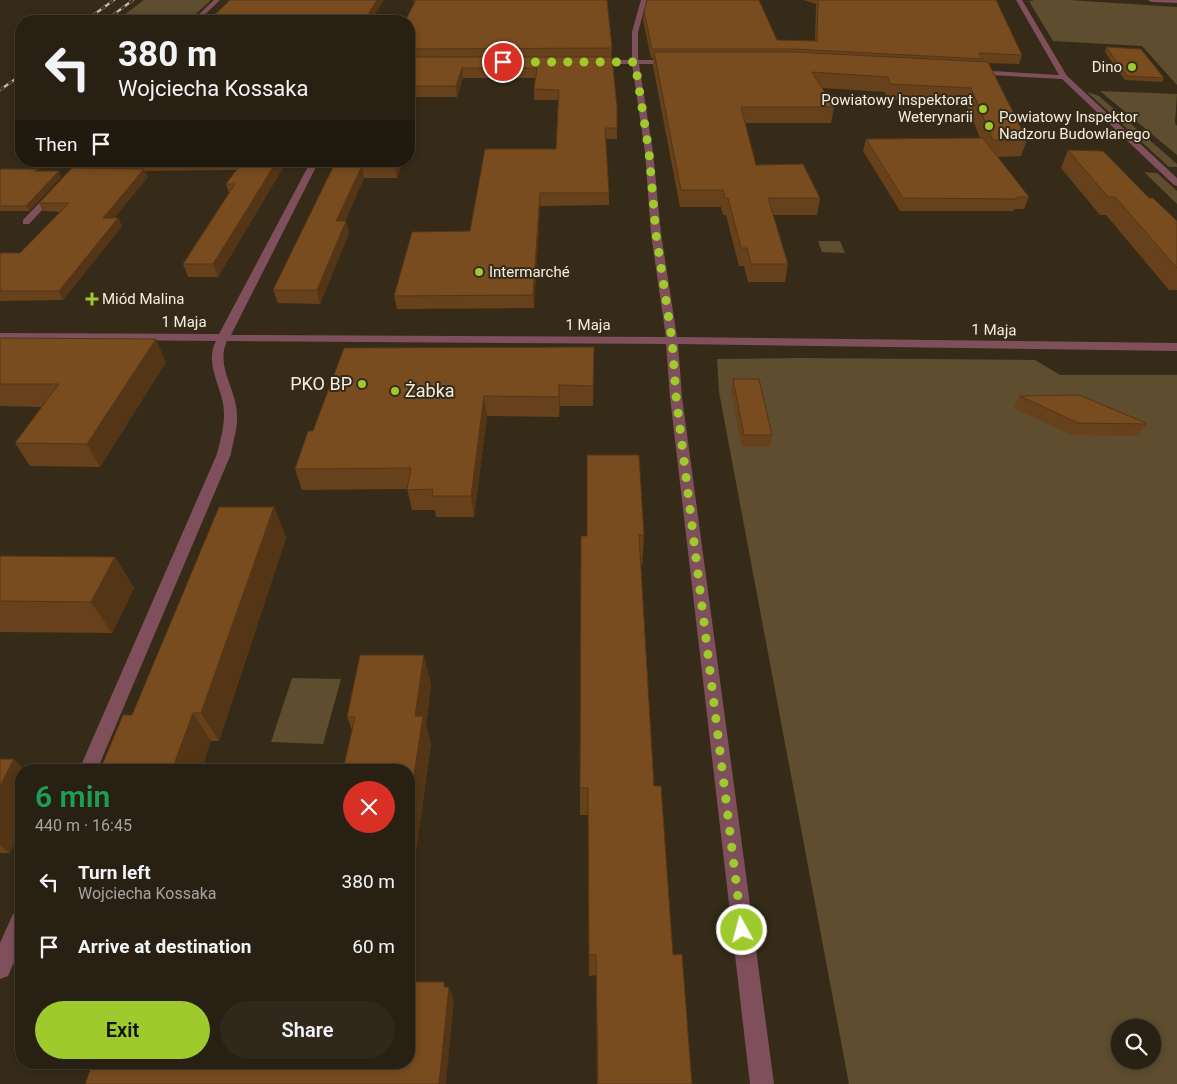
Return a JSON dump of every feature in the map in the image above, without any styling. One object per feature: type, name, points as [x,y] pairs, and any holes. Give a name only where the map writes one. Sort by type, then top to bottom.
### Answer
[{"type":"street","points":[[201,15],[217,0]]},
{"type":"street","points":[[644,0],[634,32],[635,62],[649,152],[656,234],[672,340],[676,396],[762,1084]]},
{"type":"street","points":[[1019,0],[1064,77],[1177,183]]},
{"type":"street","points":[[1152,0],[1177,1]]},
{"type":"street","points":[[586,62],[684,62]]},
{"type":"street","points":[[965,71],[1064,77]]},
{"type":"street","points":[[26,222],[78,167]]},
{"type":"street","points":[[91,764],[224,454],[231,414],[216,360],[217,350],[312,167]]},
{"type":"street","name":"1 Maja","points":[[0,336],[564,341],[672,340],[1177,347]]},
{"type":"street","points":[[0,968],[15,935]]},
{"type":"shaded area","points":[[144,0],[211,0],[195,15],[124,15]]},
{"type":"shaded area","points":[[1069,0],[1177,7],[1177,85],[1142,46],[1053,41],[1029,1]]},
{"type":"shaded area","points":[[1100,91],[1177,94],[1175,123],[1177,126],[1177,155]]},
{"type":"shaded area","points":[[1087,92],[1099,96],[1177,164],[1177,167],[1169,167]]},
{"type":"shaded area","points":[[1144,172],[1157,173],[1177,191],[1177,204]]},
{"type":"shaded area","points":[[818,241],[840,241],[845,253],[822,252]]},
{"type":"shaded area","points":[[717,359],[1035,360],[1060,375],[1177,375],[1177,1084],[849,1084],[719,392]]},
{"type":"shaded area","points":[[292,678],[341,679],[323,744],[271,742]]},
{"type":"building","points":[[230,0],[377,0],[368,15],[214,15]]},
{"type":"building","points":[[416,0],[607,0],[612,48],[415,49],[415,15],[408,15]]},
{"type":"building","points":[[647,0],[759,0],[777,40],[817,41],[818,0],[996,0],[1022,55],[979,53],[983,59],[794,49],[652,49],[644,11]]},
{"type":"building","name":"Dino","points":[[1106,47],[1141,49],[1164,78],[1127,76]]},
{"type":"building","points":[[654,52],[794,52],[988,62],[1027,140],[993,140],[971,88],[890,84],[888,77],[812,72],[834,107],[741,107],[756,165],[803,164],[820,198],[768,198],[788,264],[751,264],[747,248],[741,248],[728,198],[725,198],[723,190],[681,190]]},
{"type":"building","points":[[415,57],[612,57],[617,128],[605,128],[609,193],[540,193],[533,295],[394,296],[412,232],[470,231],[485,149],[556,149],[559,90],[534,89],[537,68],[462,68],[456,86],[415,86]]},
{"type":"building","points":[[983,138],[1029,197],[1017,197],[1018,199],[903,198],[866,139]]},
{"type":"building","points":[[1068,150],[1103,151],[1149,198],[1153,198],[1177,221],[1177,268],[1115,197],[1108,197]]},
{"type":"building","points":[[239,167],[273,167],[213,264],[183,264],[235,184],[226,184]]},
{"type":"building","points":[[333,167],[362,167],[336,221],[346,221],[317,290],[273,290]]},
{"type":"building","points":[[72,168],[144,169],[103,218],[118,218],[59,291],[0,291],[0,253],[20,253],[69,203],[39,203]]},
{"type":"building","points":[[0,169],[59,171],[26,206],[0,206]]},
{"type":"building","points":[[0,338],[156,339],[87,444],[15,443],[59,384],[0,384]]},
{"type":"building","points":[[594,347],[593,386],[559,385],[559,397],[484,396],[471,496],[432,496],[433,489],[407,490],[411,468],[295,469],[308,431],[313,431],[344,348]]},
{"type":"building","points":[[733,379],[759,379],[772,435],[744,435]]},
{"type":"building","points":[[1079,395],[1146,424],[1078,423],[1020,396]]},
{"type":"building","points":[[587,455],[639,455],[644,535],[639,535],[654,786],[661,786],[673,955],[682,954],[692,1084],[598,1084],[596,955],[589,955],[588,788],[580,788],[581,536],[587,536]]},
{"type":"building","points":[[219,507],[274,507],[201,713],[193,713],[174,764],[103,764],[123,715],[132,715]]},
{"type":"building","points":[[0,556],[115,557],[91,602],[0,601]]},
{"type":"building","points":[[360,655],[424,655],[415,716],[423,716],[415,769],[415,764],[344,764],[355,717],[347,717]]},
{"type":"building","points":[[0,759],[14,759],[0,786]]},
{"type":"building","points":[[415,982],[444,982],[444,987],[449,987],[439,1084],[85,1084],[90,1069],[415,1069]]},
{"type":"railway","points":[[93,15],[114,0]]},
{"type":"railway","points":[[113,15],[133,0]]},
{"type":"railway","points":[[0,90],[15,79]]},
{"type":"place","name":"Dino","points":[[1132,67]]},
{"type":"place","name":"Powiatowy Inspektorat Weterynarii","points":[[983,109]]},
{"type":"place","name":"Powiatowy Inspektor Nadzoru Budowlanego","points":[[989,126]]},
{"type":"place","name":"Intermarché","points":[[479,272]]},
{"type":"place","name":"Miód Malina","points":[[92,299]]},
{"type":"place","name":"PKO BP","points":[[362,384]]},
{"type":"place","name":"Żabka","points":[[395,391]]},
{"type":"route","points":[[503,62],[635,62],[649,152],[656,234],[672,340],[676,396],[742,930]]}]
